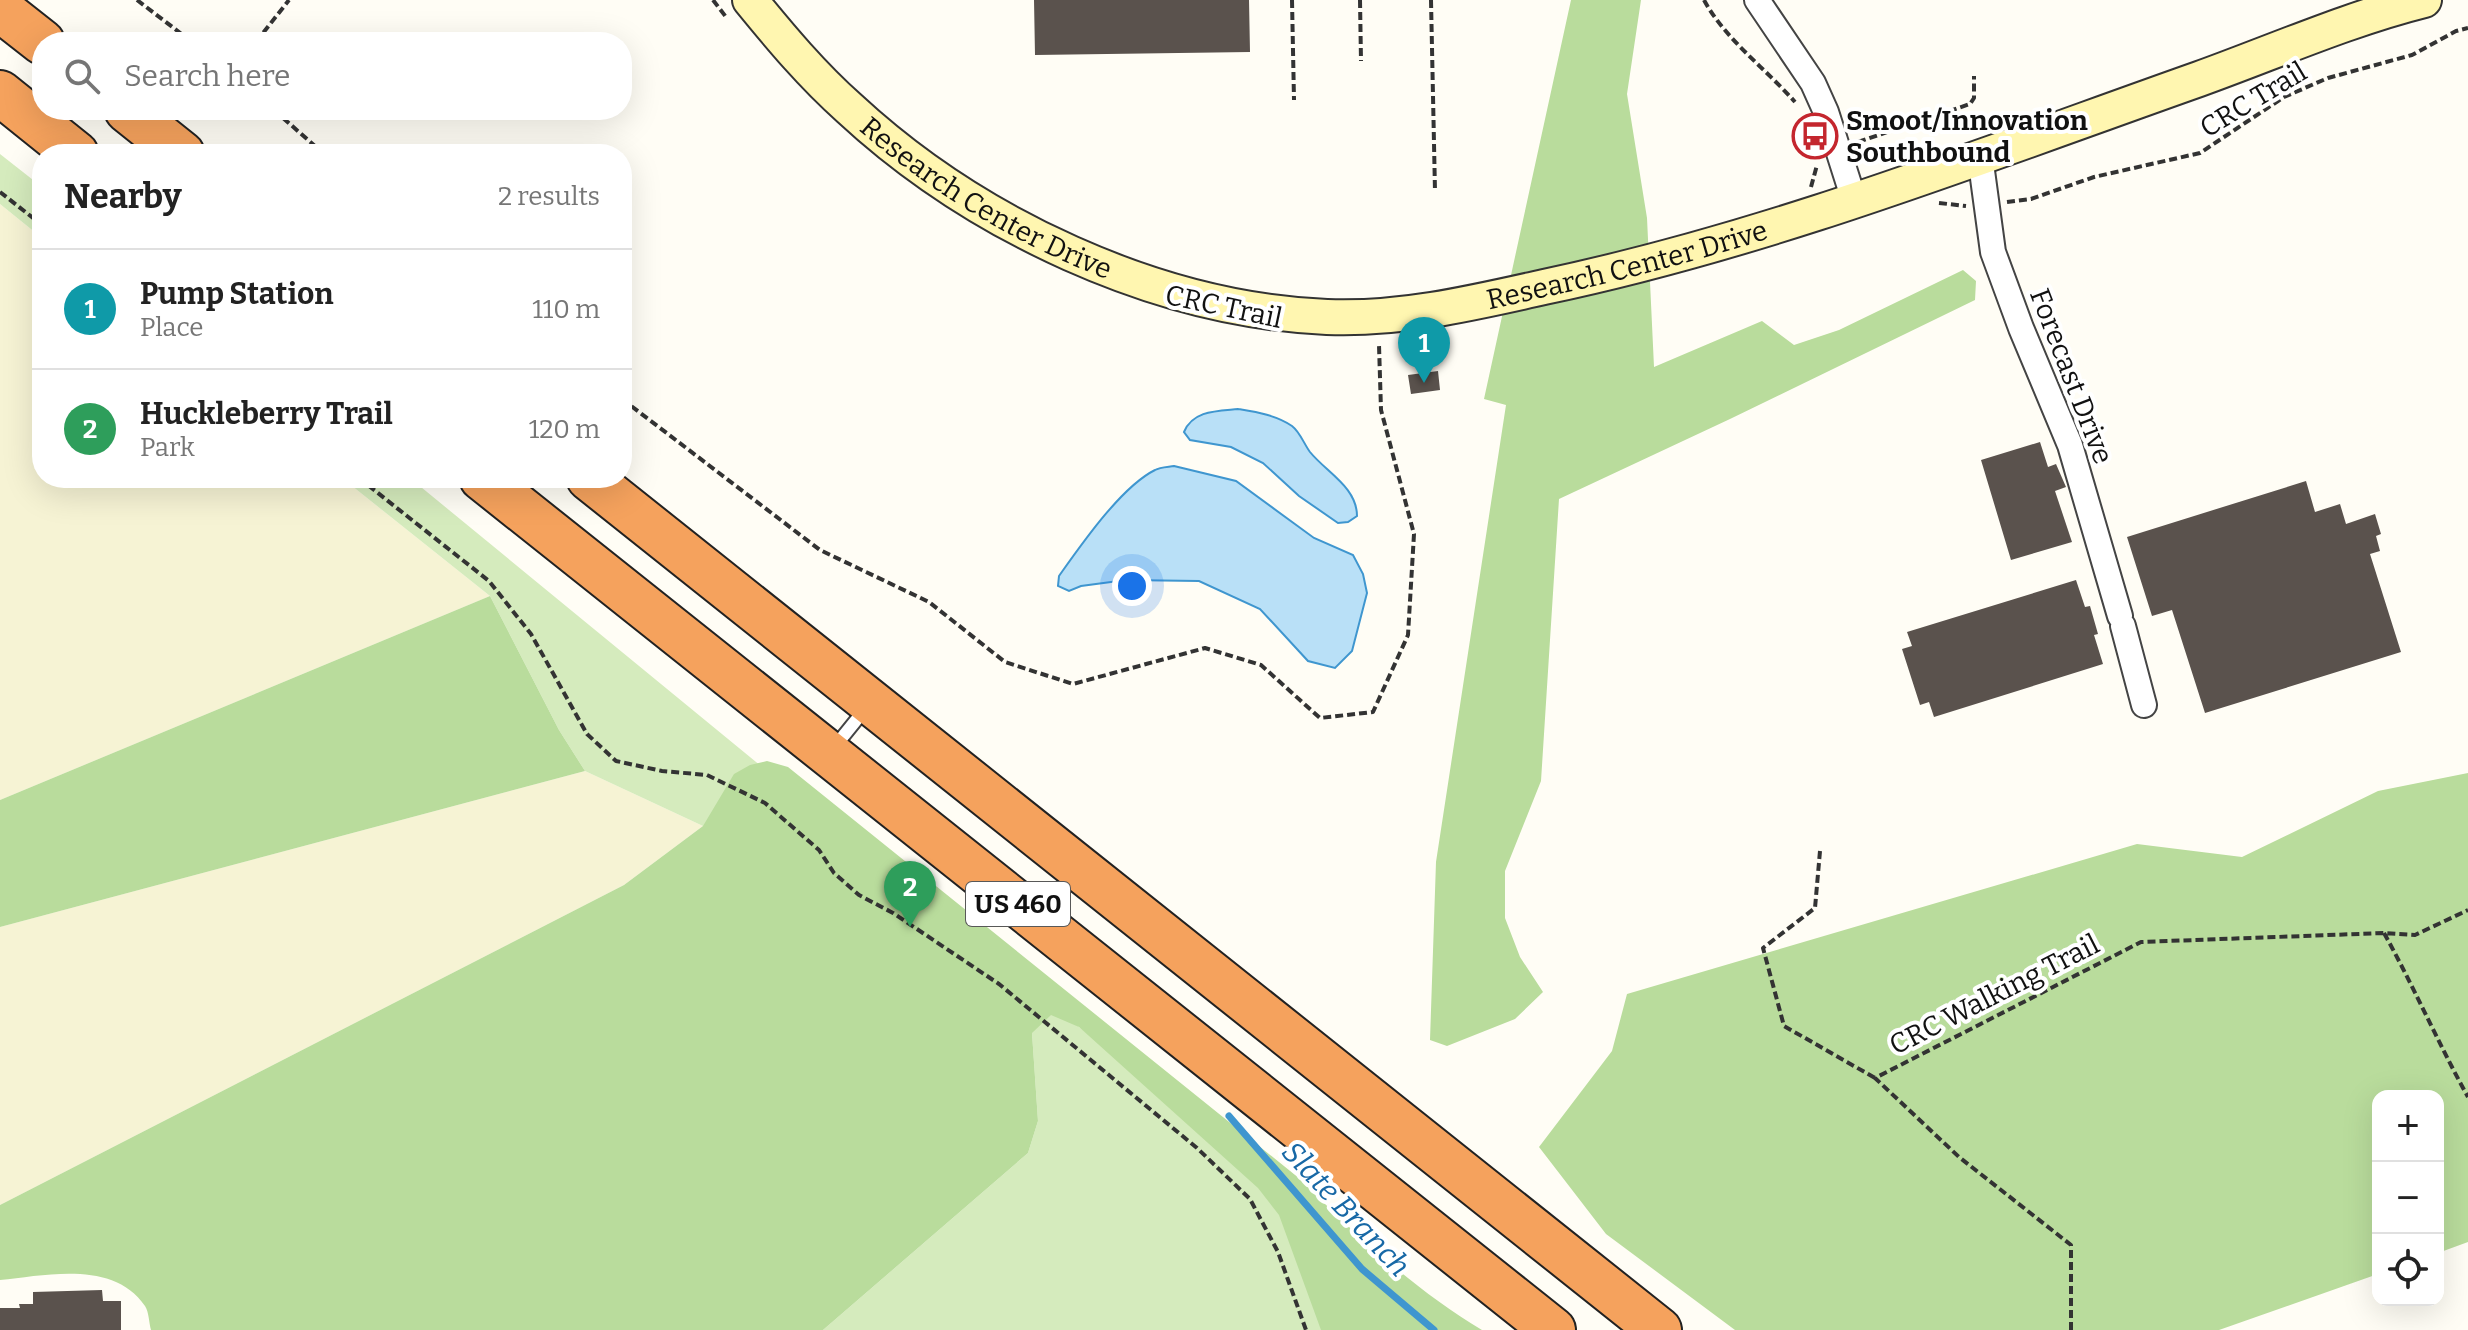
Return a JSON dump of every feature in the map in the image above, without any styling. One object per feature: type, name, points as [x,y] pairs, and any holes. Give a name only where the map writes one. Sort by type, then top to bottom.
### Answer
[{"type":"highway","points":[[0,9],[32,34]]},
{"type":"highway","points":[[0,93],[32,119]]},
{"type":"highway","points":[[34,120],[64,144]]},
{"type":"highway","points":[[140,120],[170,144]]},
{"type":"highway","name":"US 460","points":[[495,488],[1553,1330]]},
{"type":"highway","name":"US 460","points":[[602,488],[1659,1330]]},
{"type":"main road","name":"Research Center Drive","points":[[740,11],[792,51],[848,108],[901,152],[976,204],[1070,253],[1135,279],[1218,304],[1271,313],[1368,317],[1423,312],[1666,260],[1854,200],[2424,0]]},
{"type":"street","points":[[1757,0],[1813,83],[1826,112],[1854,200]]},
{"type":"street","name":"Forecast Drive","points":[[1980,156],[1993,252],[2070,445],[2144,705]]},
{"type":"lane","points":[[829,754],[871,702]]},
{"type":"path","points":[[137,0],[179,32]]},
{"type":"path","points":[[264,32],[289,0]]},
{"type":"path","points":[[713,0],[740,11]]},
{"type":"path","points":[[1292,0],[1294,100]]},
{"type":"path","points":[[1360,0],[1361,61]]},
{"type":"path","points":[[1431,0],[1435,191]]},
{"type":"path","points":[[1704,0],[1714,19],[1796,103]]},
{"type":"path","name":"CRC Trail","points":[[2007,202],[2031,199],[2094,177],[2200,153],[2284,97],[2328,78],[2412,55],[2456,31],[2468,28]]},
{"type":"path","points":[[1856,143],[1970,104],[1975,91],[1974,76]]},
{"type":"path","points":[[285,120],[313,144]]},
{"type":"path","points":[[1808,197],[1820,155]]},
{"type":"path","points":[[0,192],[32,217]]},
{"type":"path","points":[[632,407],[820,550],[929,602],[1005,662],[1073,684],[1205,648],[1261,665],[1320,718],[1373,712],[1408,635],[1414,534],[1381,410],[1379,345],[1368,346]]},
{"type":"path","points":[[372,488],[489,581],[531,634],[587,734],[616,761],[662,771],[707,775],[765,803],[819,850],[834,873],[859,895],[893,913],[999,984],[1197,1148],[1250,1199],[1278,1252],[1306,1330]]},
{"type":"path","points":[[1820,851],[1815,908],[1763,948],[1784,1026],[1875,1078]]},
{"type":"path","name":"CRC Walking Trail","points":[[2071,1330],[2071,1245],[1959,1157],[1875,1078],[2141,942],[2384,933],[2415,935],[2468,910]]},
{"type":"path","points":[[2384,933],[2468,1097]]},
{"type":"shaded area","points":[[0,204],[32,230],[32,488],[355,488],[490,596],[0,800]]},
{"type":"shaded area","points":[[585,771],[703,826],[624,885],[0,1205],[0,927]]},
{"type":"green space","points":[[1571,0],[1641,0],[1627,94],[1647,218],[1654,367],[1762,321],[1794,345],[1839,330],[1963,270],[1976,281],[1975,300],[1559,499],[1541,781],[1505,871],[1505,918],[1520,957],[1543,992],[1515,1019],[1447,1046],[1430,1040],[1436,862],[1506,405],[1484,399]]},
{"type":"green space","points":[[0,154],[32,179],[32,230],[0,204]]},
{"type":"green space","points":[[355,488],[422,488],[1079,1027],[1260,1168],[1339,1330],[823,1330],[1028,1153],[1038,1121],[1032,1033],[703,826],[585,771],[559,730],[490,596]]},
{"type":"green space","points":[[490,596],[559,730],[585,771],[0,927],[0,800]]},
{"type":"green space","points":[[767,761],[788,767],[1300,1179],[1364,1241],[1409,1279],[1482,1330],[1321,1330],[1279,1215],[1258,1188],[1079,1027],[1051,1015],[1032,1033],[1038,1121],[1028,1153],[823,1330],[151,1330],[145,1306],[132,1291],[98,1276],[58,1274],[0,1280],[0,1205],[624,885],[703,826],[734,774],[750,765]]},
{"type":"green space","points":[[2468,773],[2468,1242],[2444,1251],[2444,1090],[2372,1090],[2372,1276],[2219,1330],[1735,1330],[1606,1234],[1539,1147],[1612,1051],[1627,994],[2137,844],[2242,857],[2378,791]]},
{"type":"water","points":[[1238,409],[1273,417],[1295,429],[1310,452],[1346,488],[1356,506],[1357,516],[1348,522],[1338,523],[1299,496],[1263,463],[1231,447],[1190,440],[1184,432],[1193,419],[1200,416]]},
{"type":"water","points":[[1174,466],[1236,481],[1314,538],[1353,555],[1363,574],[1367,593],[1352,651],[1335,668],[1308,661],[1260,609],[1199,581],[1126,580],[1081,586],[1069,591],[1058,586],[1059,576],[1115,503],[1142,478],[1157,469]]},
{"type":"building","points":[[1034,0],[1249,0],[1250,52],[1035,55]]},
{"type":"building","points":[[1438,371],[1440,390],[1411,394],[1408,375]]},
{"type":"building","points":[[2040,442],[2048,467],[2056,464],[2066,487],[2055,491],[2072,542],[2011,560],[1981,460]]},
{"type":"building","points":[[2306,481],[2315,512],[2340,504],[2346,524],[2375,514],[2381,534],[2376,536],[2380,551],[2370,554],[2401,652],[2205,713],[2172,610],[2152,616],[2127,537]]},
{"type":"building","points":[[2076,580],[2085,607],[2090,606],[2098,634],[2094,635],[2103,664],[1934,717],[1929,702],[1920,705],[1902,649],[1912,646],[1907,632]]},
{"type":"building","points":[[102,1290],[103,1301],[121,1301],[121,1330],[0,1330],[0,1308],[20,1308],[19,1304],[33,1304],[33,1292]]},
{"type":"waterway","name":"Slate Branch","points":[[1229,1116],[1362,1269],[1434,1330]]},
{"type":"place","name":"Smoot/Innovation Southbound","points":[[1815,136]]},
{"type":"place","name":"Pump Station","points":[[1424,383]]},
{"type":"place","name":"Huckleberry Trail","points":[[910,927]]}]
